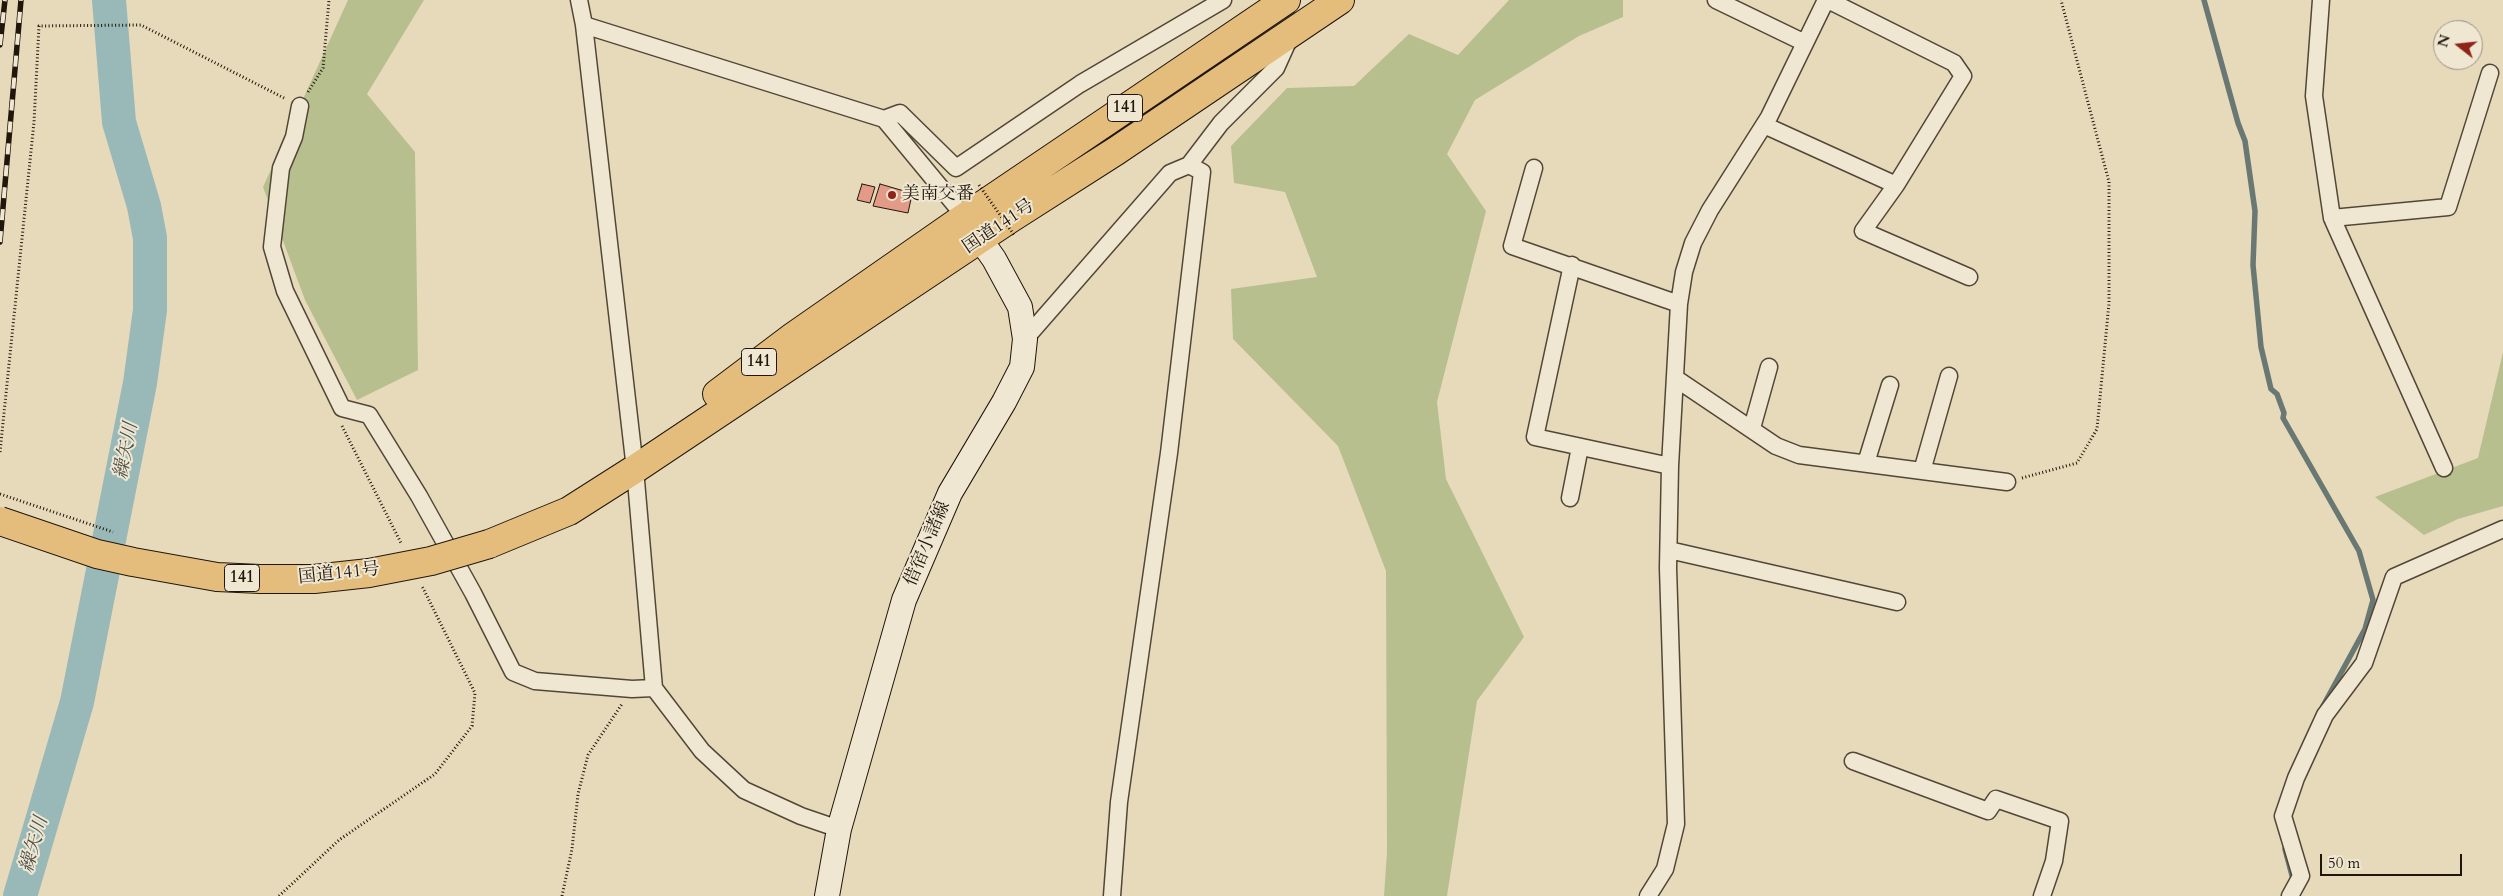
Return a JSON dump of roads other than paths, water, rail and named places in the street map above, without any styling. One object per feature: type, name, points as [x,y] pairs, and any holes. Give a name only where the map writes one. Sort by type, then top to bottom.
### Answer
[{"type":"highway","name":"国道141号","points":[[658,453],[685,418],[794,336],[965,217],[1286,0]]},
{"type":"highway","name":"国道141号","points":[[0,521],[80,548],[133,562],[217,577],[314,579],[368,573],[431,561],[489,544],[569,511],[635,469],[1340,0]]},
{"type":"main road","name":"借宿小諸線","points":[[827,896],[839,829],[904,600],[950,493],[1004,402],[1022,367],[1025,339],[1020,307],[994,259],[965,217]]},
{"type":"street","points":[[579,0],[584,25],[635,469],[654,688],[702,751],[744,790],[802,816],[839,829]]},
{"type":"street","points":[[884,120],[900,113],[956,168],[1080,84],[1222,0]]},
{"type":"street","points":[[1716,0],[1805,42]]},
{"type":"street","points":[[1648,896],[1666,868],[1676,824],[1669,638],[1670,466],[1679,304],[1684,272],[1693,243],[1710,210],[1764,125],[1827,0],[1954,63],[1963,76],[1896,185],[1864,231],[1969,277]]},
{"type":"street","points":[[2321,0],[2314,96],[2332,218],[2444,468]]},
{"type":"street","points":[[584,25],[884,120],[965,217]]},
{"type":"street","points":[[1025,339],[1170,173],[1189,165],[1221,123],[1276,68],[1291,33]]},
{"type":"street","points":[[2332,218],[2448,206],[2490,73]]},
{"type":"street","points":[[300,106],[294,137],[281,168],[272,247],[285,291],[342,408],[369,415],[419,496],[473,593],[513,672],[535,681],[632,689],[654,688]]},
{"type":"street","points":[[1764,125],[1896,185]]},
{"type":"street","points":[[1112,896],[1119,802],[1170,453],[1202,172],[1189,165]]},
{"type":"street","points":[[1534,168],[1512,246],[1572,265],[1679,304]]},
{"type":"street","points":[[1572,265],[1535,436],[1670,466]]},
{"type":"street","points":[[1752,428],[1769,367]]},
{"type":"street","points":[[1922,471],[1949,376]]},
{"type":"street","points":[[1676,378],[1776,446],[1798,455],[2007,482]]},
{"type":"street","points":[[1866,463],[1890,385]]},
{"type":"street","points":[[1570,498],[1580,446]]},
{"type":"street","points":[[2290,896],[2301,876],[2283,816],[2296,778],[2325,715],[2364,662],[2394,577],[2503,530]]},
{"type":"street","points":[[1669,550],[1897,602]]},
{"type":"street","points":[[1853,761],[1988,812],[1996,799],[2060,820],[2054,861],[2042,896]]},
{"type":"waterway","name":"繰矢川","points":[[20,896],[77,702],[140,383],[150,310],[150,238],[144,206],[119,122],[109,0]]},
{"type":"waterway","points":[[2204,0],[2238,123],[2245,141],[2255,211],[2253,265],[2261,347],[2271,389],[2277,394],[2284,413],[2283,418],[2359,551],[2373,600],[2365,629],[2323,706]]},
{"type":"waterway","points":[[2285,849],[2294,883]]},
{"type":"railway","points":[[0,45],[5,0]]},
{"type":"railway","points":[[0,242],[21,0]]},
{"type":"place","name":"美南交番","points":[[892,195]]}]
